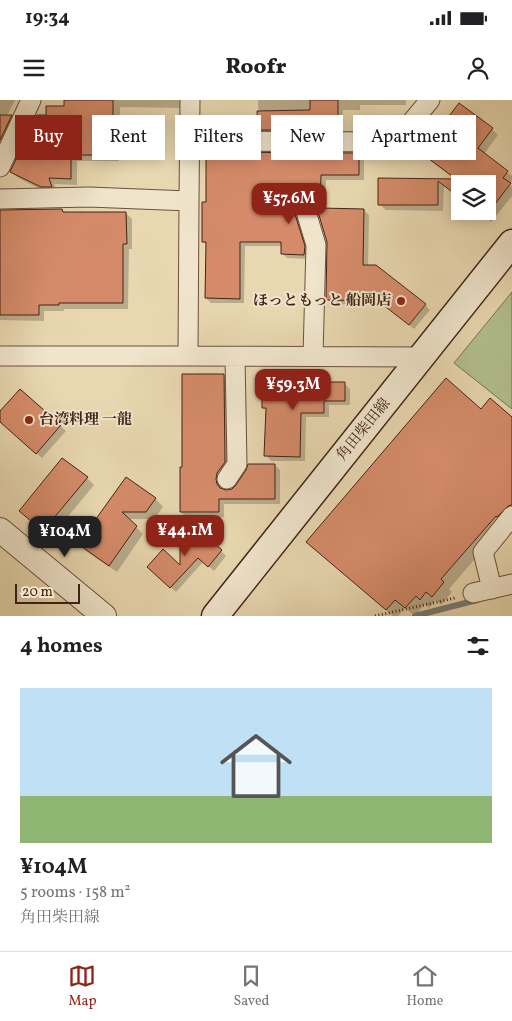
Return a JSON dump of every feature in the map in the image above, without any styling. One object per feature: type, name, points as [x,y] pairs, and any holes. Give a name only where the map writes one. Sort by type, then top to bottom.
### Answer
[{"type":"main road","name":"角田柴田線","points":[[215,616],[512,243]]},
{"type":"street","points":[[0,167],[32,100]]},
{"type":"street","points":[[190,100],[190,115]]},
{"type":"street","points":[[261,141],[394,142],[430,100]]},
{"type":"street","points":[[188,356],[189,160]]},
{"type":"street","points":[[0,199],[89,197],[188,201]]},
{"type":"street","points":[[304,205],[316,245],[313,356]]},
{"type":"street","points":[[0,356],[422,357]]},
{"type":"street","points":[[226,479],[237,464],[234,357]]},
{"type":"street","points":[[492,589],[483,552],[512,516]]},
{"type":"street","points":[[0,530],[104,616]]},
{"type":"street","points":[[473,594],[512,584]]},
{"type":"path","points":[[375,616],[473,594]]},
{"type":"green space","points":[[512,292],[512,409],[454,363]]},
{"type":"building","points":[[64,100],[113,100],[113,115],[92,115],[92,155],[82,155],[82,115],[46,115],[46,106],[64,106]]},
{"type":"building","points":[[310,100],[338,100],[338,115],[271,115],[271,130],[261,130],[261,115],[257,115],[257,111],[310,110]]},
{"type":"building","points":[[459,103],[475,115],[450,115]]},
{"type":"building","points":[[0,115],[12,115],[0,140]]},
{"type":"building","points":[[476,116],[493,128],[478,148],[508,171],[503,178],[511,183],[496,203],[496,175],[451,175],[430,160],[476,160]]},
{"type":"building","points":[[261,152],[271,152],[271,160],[343,160],[343,153],[353,153],[353,160],[359,160],[359,175],[321,175],[320,208],[364,209],[363,265],[376,265],[426,304],[409,325],[378,301],[326,300],[327,242],[315,202],[306,194],[300,194],[293,203],[305,246],[304,255],[281,254],[281,242],[240,242],[240,299],[205,298],[206,242],[202,242],[202,202],[206,202],[206,160],[261,160]]},
{"type":"building","points":[[16,160],[71,160],[71,179],[49,178],[52,187],[41,187],[10,172]]},
{"type":"building","points":[[378,178],[451,179],[451,191],[438,181],[438,205],[378,205]]},
{"type":"building","points":[[62,209],[63,212],[126,212],[127,244],[123,244],[123,303],[59,303],[59,305],[39,305],[39,315],[0,315],[0,210]]},
{"type":"building","points":[[182,374],[224,374],[225,462],[217,473],[217,484],[220,488],[226,490],[232,489],[246,470],[248,464],[275,464],[275,499],[219,499],[219,512],[180,512]]},
{"type":"building","points":[[262,378],[298,378],[298,382],[345,382],[345,401],[324,401],[324,413],[301,413],[300,457],[264,456],[266,408],[262,408]]},
{"type":"building","points":[[446,378],[481,409],[490,398],[512,417],[512,505],[496,516],[441,579],[444,582],[432,597],[426,592],[420,600],[416,596],[405,608],[395,600],[386,610],[306,542]]},
{"type":"building","points":[[20,389],[61,425],[36,454],[0,422],[0,411]]},
{"type":"building","points":[[62,458],[88,477],[43,531],[19,511]]},
{"type":"building","points":[[126,477],[156,498],[146,512],[122,512],[137,526],[109,566],[78,544]]},
{"type":"building","points":[[194,526],[222,550],[208,567],[198,558],[170,588],[147,567],[163,549],[180,565],[180,546]]},
{"type":"waterway","points":[[415,616],[477,600]]},
{"type":"place","name":"ほっともっと 船岡店","points":[[401,301]]},
{"type":"place","name":"台湾料理 一龍","points":[[29,420]]}]
